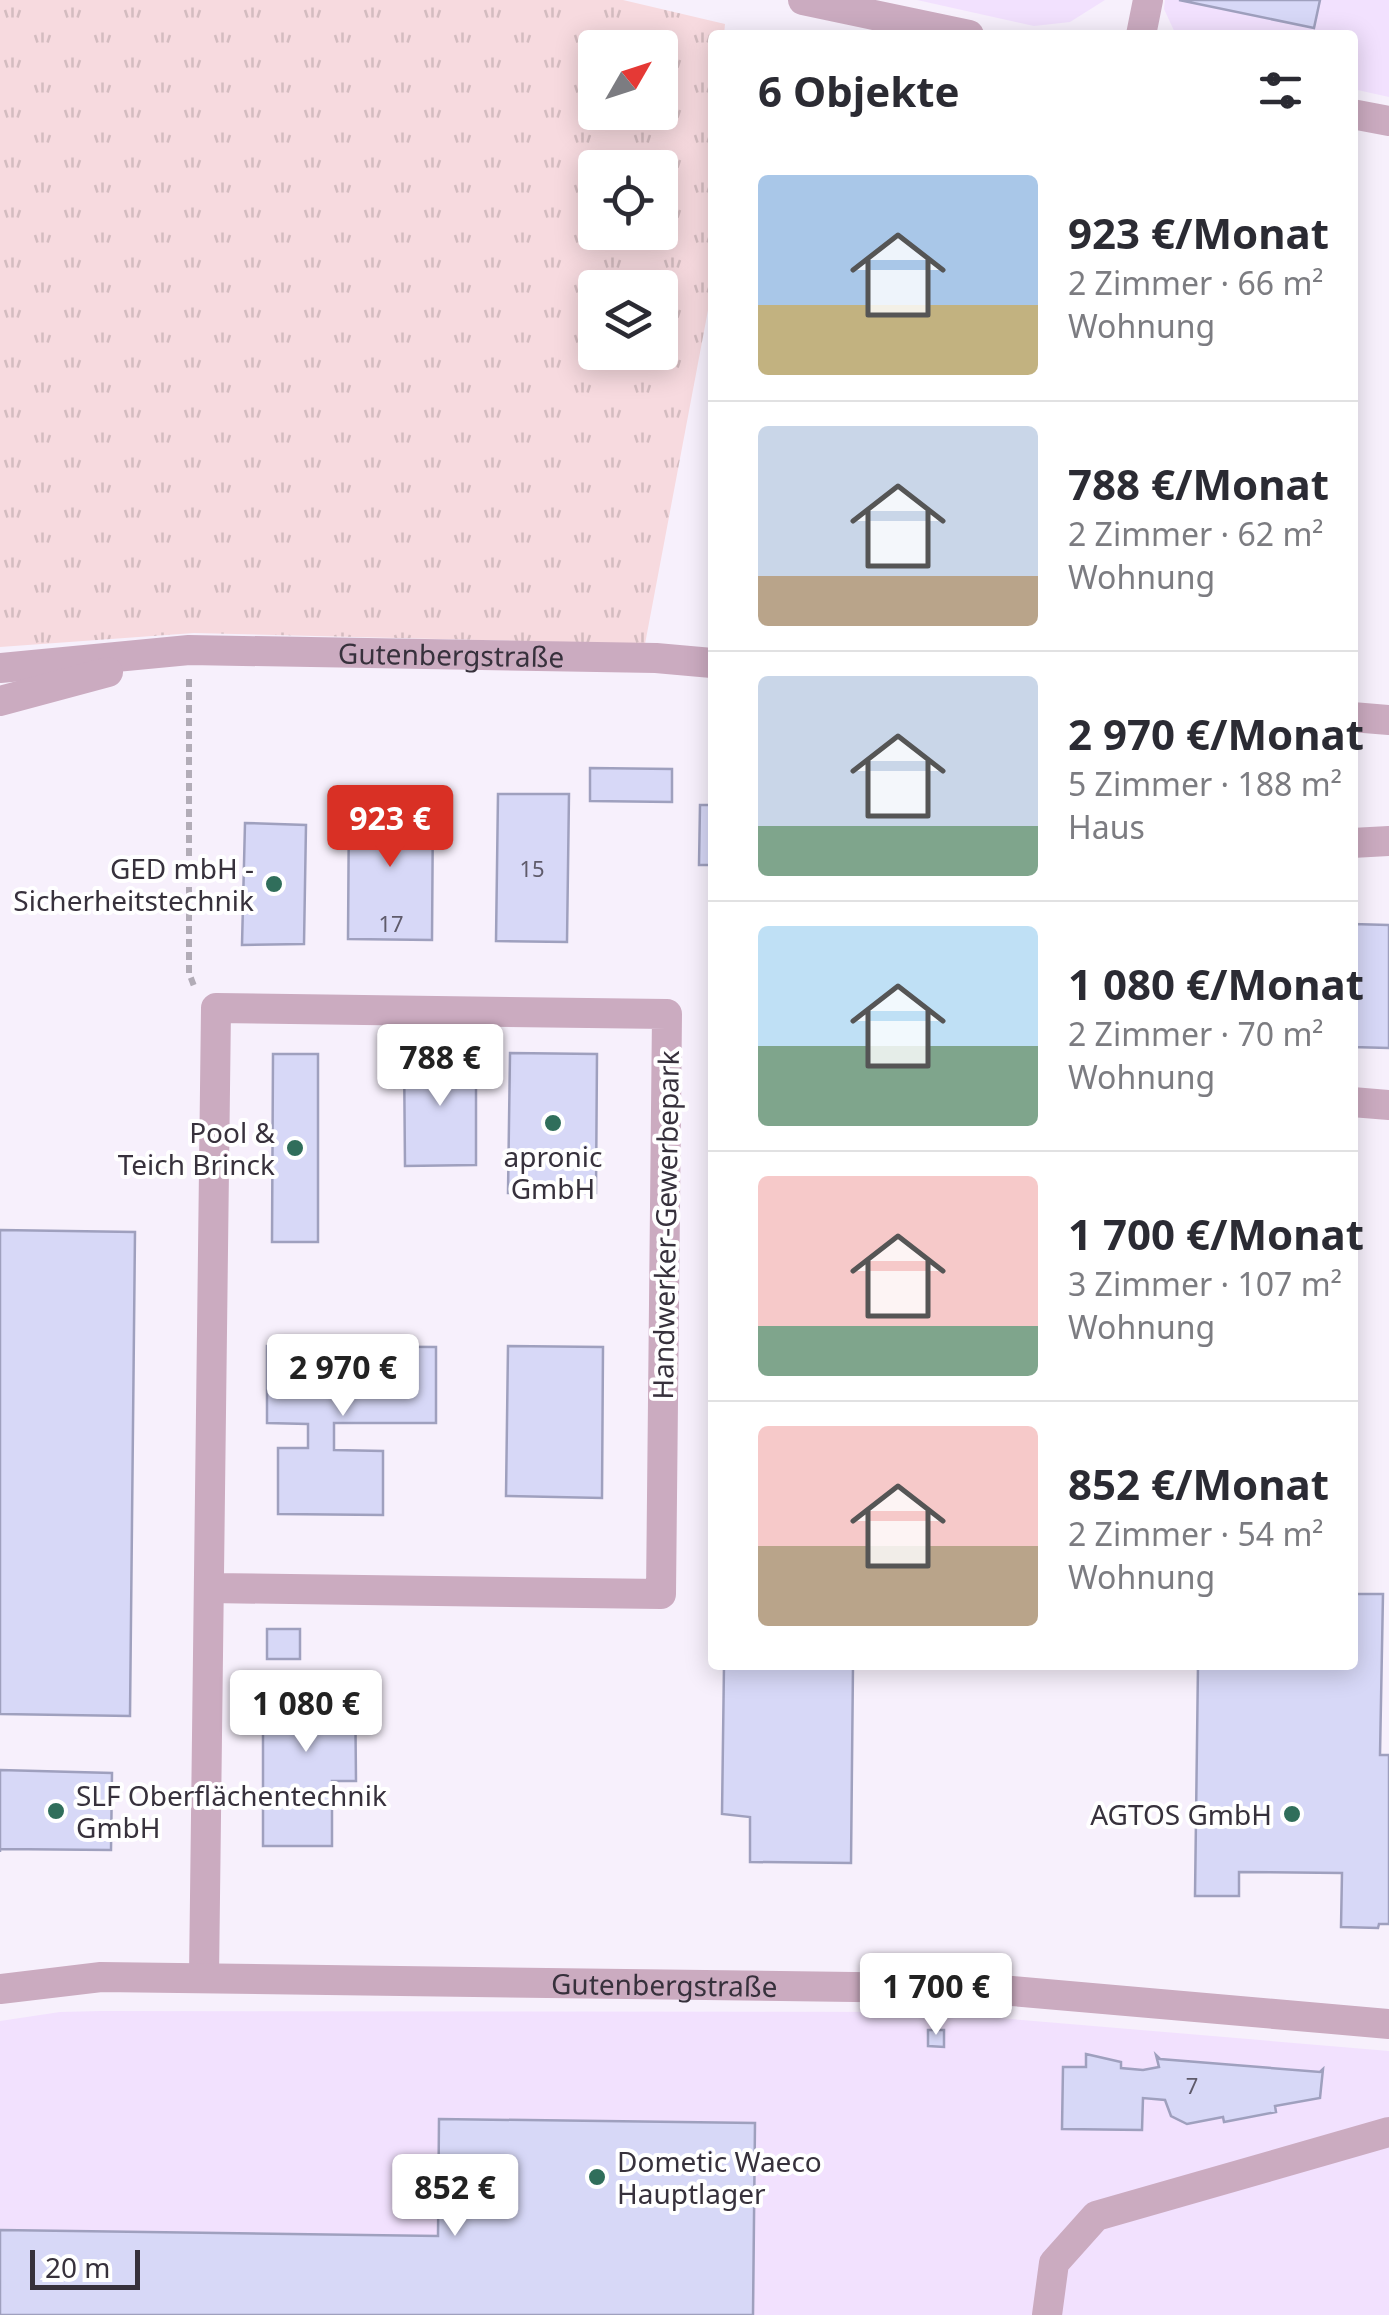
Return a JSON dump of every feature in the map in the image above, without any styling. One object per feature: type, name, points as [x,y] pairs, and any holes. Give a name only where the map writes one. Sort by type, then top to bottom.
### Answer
[{"type":"street","points":[[803,0],[944,30]]},
{"type":"street","points":[[1142,30],[1148,0]]},
{"type":"street","points":[[1358,115],[1389,121]]},
{"type":"street","name":"Gutenbergstraße","points":[[0,668],[189,650],[656,658],[708,663]]},
{"type":"street","name":"Gutenbergstraße","points":[[0,702],[189,650]]},
{"type":"street","points":[[1358,717],[1389,720]]},
{"type":"street","points":[[1358,842],[1389,840]]},
{"type":"street","points":[[204,1978],[216,1008]]},
{"type":"street","name":"Handwerker-Gewerbepark","points":[[209,1588],[661,1594],[662,1514],[667,1014],[216,1008]]},
{"type":"street","points":[[1358,1102],[1389,1105]]},
{"type":"street","name":"Gutenbergstraße","points":[[0,1988],[101,1977],[926,1988],[1012,1991],[1389,2024]]},
{"type":"street","points":[[1046,2315],[1054,2263],[1096,2216],[1389,2132]]},
{"type":"path","points":[[189,650],[188,973],[194,986],[216,1008]]},
{"type":"shaded area","points":[[917,0],[1105,0],[1070,22],[1034,26]]},
{"type":"shaded area","points":[[1165,0],[1389,0],[1389,97],[1358,90],[1358,30],[1174,30],[1164,9]]},
{"type":"shaded area","points":[[60,2012],[929,2012],[1389,2051],[1389,2315],[0,2315],[0,2021]]},
{"type":"green space","points":[[0,0],[623,0],[725,24],[724,30],[708,30],[708,310],[645,644],[194,633],[0,647]]},
{"type":"building","points":[[1179,0],[1320,0],[1314,28]]},
{"type":"building","points":[[590,768],[672,769],[672,802],[590,801]]},
{"type":"building","points":[[498,794],[569,794],[567,942],[496,941]]},
{"type":"building","points":[[349,800],[433,802],[432,940],[348,939]]},
{"type":"building","points":[[700,805],[708,805],[708,865],[699,865]]},
{"type":"building","name":"GED mbH - Sicherheitstechnik","points":[[245,823],[306,825],[304,944],[242,945]]},
{"type":"building","points":[[1358,924],[1389,925],[1389,1048],[1358,1047]]},
{"type":"building","points":[[404,1052],[476,1052],[476,1165],[405,1166]]},
{"type":"building","name":"apronic GmbH","points":[[510,1053],[597,1054],[596,1193],[508,1193]]},
{"type":"building","name":"Pool & Teich Brinck","points":[[273,1054],[318,1054],[318,1242],[272,1242]]},
{"type":"building","points":[[0,1230],[135,1232],[130,1716],[0,1714]]},
{"type":"building","points":[[267,1346],[436,1347],[436,1423],[334,1423],[334,1450],[383,1451],[383,1515],[278,1514],[278,1448],[308,1448],[308,1424],[267,1423]]},
{"type":"building","points":[[508,1346],[603,1347],[602,1498],[506,1496]]},
{"type":"building","name":"AGTOS GmbH","points":[[1358,1594],[1383,1594],[1380,1755],[1389,1755],[1389,1924],[1379,1924],[1378,1928],[1341,1927],[1342,1873],[1239,1872],[1239,1896],[1195,1896],[1198,1670],[1358,1670]]},
{"type":"building","points":[[267,1629],[300,1629],[300,1659],[267,1659]]},
{"type":"building","points":[[724,1670],[853,1670],[851,1863],[750,1862],[750,1817],[722,1814]]},
{"type":"building","points":[[263,1675],[355,1676],[356,1781],[332,1781],[332,1846],[263,1846]]},
{"type":"building","name":"SLF Oberflächentechnik GmbH","points":[[0,1770],[112,1773],[111,1850],[0,1849]]},
{"type":"building","points":[[928,2030],[944,2030],[944,2047],[928,2046]]},
{"type":"building","points":[[1086,2054],[1121,2062],[1121,2068],[1143,2070],[1159,2067],[1156,2055],[1160,2059],[1320,2072],[1323,2069],[1320,2098],[1275,2106],[1276,2112],[1187,2124],[1171,2116],[1165,2100],[1143,2098],[1142,2130],[1062,2129],[1063,2067],[1086,2067]]},
{"type":"building","name":"Dometic Waeco Hauptlager","points":[[439,2119],[755,2123],[753,2315],[0,2315],[0,2230],[438,2236]]},
{"type":"place","name":"GED mbH - Sicherheitstechnik","points":[[274,884]]},
{"type":"place","name":"apronic GmbH","points":[[553,1123]]},
{"type":"place","name":"Pool & Teich Brinck","points":[[295,1148]]},
{"type":"place","name":"SLF Oberflächentechnik GmbH","points":[[56,1811]]},
{"type":"place","name":"AGTOS GmbH","points":[[1292,1814]]},
{"type":"place","name":"Dometic Waeco Hauptlager","points":[[597,2177]]}]
